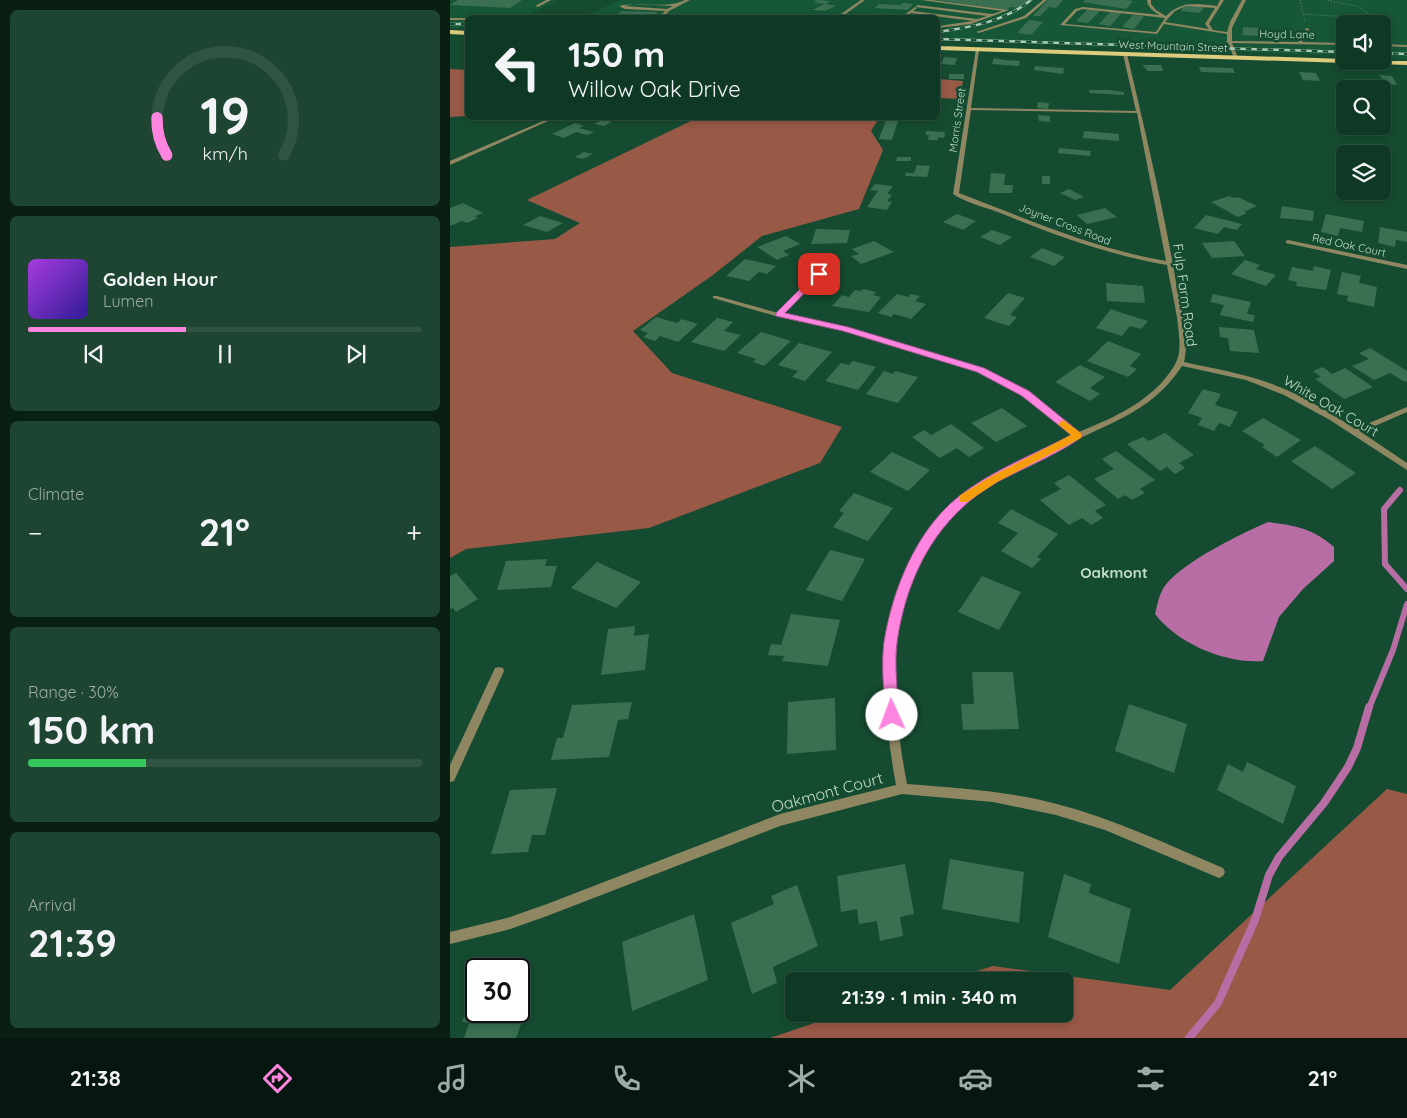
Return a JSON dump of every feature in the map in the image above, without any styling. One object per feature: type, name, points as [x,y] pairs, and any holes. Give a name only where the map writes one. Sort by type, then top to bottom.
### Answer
[{"type":"main road","points":[[450,32],[465,33]]},
{"type":"main road","name":"West Mountain Street","points":[[940,48],[1407,63]]},
{"type":"street","points":[[537,6],[549,0]]},
{"type":"street","points":[[663,15],[668,10],[688,0]]},
{"type":"street","points":[[841,15],[863,0]]},
{"type":"street","points":[[907,15],[923,0],[1007,10],[958,26],[940,27]]},
{"type":"street","points":[[978,32],[1026,17],[1045,0]]},
{"type":"street","points":[[1140,0],[1149,0],[1154,11],[1166,16]]},
{"type":"street","points":[[1212,31],[1207,24],[1222,0]]},
{"type":"street","points":[[1236,58],[1228,42],[1227,33],[1244,0]]},
{"type":"street","points":[[668,10],[625,8],[621,6],[632,3],[678,5]]},
{"type":"street","points":[[1166,16],[1083,8],[1076,10],[1062,25],[1157,33],[1174,6],[1184,4],[1218,8]]},
{"type":"street","points":[[916,6],[994,15]]},
{"type":"street","points":[[912,12],[938,15]]},
{"type":"street","points":[[940,15],[980,20]]},
{"type":"street","points":[[450,18],[465,19]]},
{"type":"street","points":[[987,18],[1004,24]]},
{"type":"street","points":[[1163,23],[1227,33]]},
{"type":"street","points":[[1299,43],[1306,36],[1307,29]]},
{"type":"street","name":"Hoyd Lane","points":[[1228,42],[1336,44]]},
{"type":"street","points":[[1391,45],[1407,46]]},
{"type":"street","name":"Morris Street","points":[[956,194],[978,50]]},
{"type":"street","name":"Fulp Farm Road","points":[[902,789],[894,749],[890,644],[898,607],[912,569],[937,526],[961,500],[993,480],[1078,435],[1129,414],[1158,393],[1180,363],[1183,347],[1170,264],[1125,54]]},
{"type":"street","points":[[969,108],[1138,112]]},
{"type":"street","points":[[450,163],[548,120]]},
{"type":"street","name":"Joyner Cross Road","points":[[956,194],[1107,251],[1170,264]]},
{"type":"street","name":"Red Oak Court","points":[[1288,242],[1407,267]]},
{"type":"street","points":[[779,315],[819,274]]},
{"type":"street","points":[[715,297],[779,315],[845,329],[981,370],[1026,394],[1078,435]]},
{"type":"street","name":"White Oak Court","points":[[1180,363],[1256,382],[1286,392],[1355,432],[1407,467]]},
{"type":"street","points":[[1355,432],[1407,409]]},
{"type":"street","points":[[450,777],[499,670]]},
{"type":"street","name":"Oakmont Court","points":[[450,938],[507,924],[547,910],[780,820],[902,789],[993,797],[1056,809],[1106,824],[1218,872]]},
{"type":"path","points":[[1300,0],[1307,29]]},
{"type":"path","points":[[1325,0],[1357,6],[1371,15]]},
{"type":"path","points":[[1357,0],[1357,6]]},
{"type":"path","points":[[1303,14],[1336,16]]},
{"type":"shaded area","points":[[450,0],[559,0],[527,15],[465,15],[465,28],[450,28]]},
{"type":"shaded area","points":[[620,0],[1407,0],[1407,59],[1391,58],[1391,15],[1336,15],[1336,56],[940,40],[940,15],[588,15]]},
{"type":"shaded area","points":[[450,69],[465,70],[465,116],[450,117]]},
{"type":"shaded area","points":[[940,79],[963,81],[959,99],[940,98]]},
{"type":"shaded area","points":[[693,120],[878,120],[871,131],[883,150],[859,209],[762,236],[713,275],[633,331],[672,373],[842,427],[820,463],[649,528],[466,549],[450,558],[450,247],[555,239],[580,223],[527,200]]},
{"type":"shaded area","points":[[1268,522],[1303,529],[1318,536],[1334,547],[1334,561],[1303,589],[1279,617],[1263,661],[1234,659],[1204,650],[1176,634],[1155,614],[1162,591],[1180,571],[1210,551]]},
{"type":"shaded area","points":[[1387,789],[1407,794],[1407,1038],[770,1038],[817,1022],[1073,1022],[1073,977],[1170,990]]},
{"type":"shaded area","points":[[993,966],[1037,972],[974,972]]},
{"type":"building","points":[[458,0],[522,0],[510,8],[450,5]]},
{"type":"building","points":[[817,0],[830,1],[826,4],[836,6],[825,11],[812,10],[825,4],[813,2]]},
{"type":"building","points":[[937,0],[1029,0],[1020,8],[1010,7],[1007,10]]},
{"type":"building","points":[[1048,0],[1063,0],[1056,8],[1049,7],[1040,16],[1033,16]]},
{"type":"building","points":[[1085,0],[1133,1],[1126,9],[1083,2]]},
{"type":"building","points":[[903,3],[913,4],[908,10],[875,8],[879,4],[900,5]]},
{"type":"building","points":[[1185,4],[1204,7],[1200,13],[1181,11]]},
{"type":"building","points":[[1088,9],[1100,11],[1088,23],[1076,21]]},
{"type":"building","points":[[621,11],[658,12],[655,15],[617,15]]},
{"type":"building","points":[[1110,12],[1122,13],[1110,26],[1099,24]]},
{"type":"building","points":[[1133,15],[1144,16],[1134,29],[1122,27]]},
{"type":"building","points":[[1029,20],[1043,22],[1031,35],[1017,33]]},
{"type":"building","points":[[1243,27],[1260,28],[1261,36],[1243,35]]},
{"type":"building","points":[[944,57],[957,58],[955,65],[941,64]]},
{"type":"building","points":[[994,58],[1020,61],[1019,66],[992,64]]},
{"type":"building","points":[[1142,65],[1161,65],[1163,71],[1148,71]]},
{"type":"building","points":[[1035,66],[1064,68],[1063,74],[1034,70]]},
{"type":"building","points":[[1199,67],[1233,68],[1235,73],[1201,72]]},
{"type":"building","points":[[1299,72],[1316,73],[1320,81],[1303,80]]},
{"type":"building","points":[[949,74],[964,74],[964,79],[949,79]]},
{"type":"building","points":[[1379,75],[1392,76],[1397,85],[1391,84],[1391,80],[1384,80]]},
{"type":"building","points":[[1089,90],[1124,92],[1124,95],[1089,93]]},
{"type":"building","points":[[1038,102],[1049,103],[1048,109],[1037,108]]},
{"type":"building","points":[[1038,115],[1050,116],[1050,122],[1039,121]]},
{"type":"building","points":[[602,120],[612,122],[604,126],[594,124]]},
{"type":"building","points":[[886,120],[898,121],[892,140],[879,139]]},
{"type":"building","points":[[575,123],[584,126],[579,128],[594,132],[587,135],[576,132],[564,138],[552,134]]},
{"type":"building","points":[[926,131],[945,132],[944,138],[938,137],[938,140],[928,140],[929,135],[926,135]]},
{"type":"building","points":[[1084,131],[1119,134],[1119,141],[1083,138]]},
{"type":"building","points":[[1059,148],[1091,151],[1090,156],[1058,153]]},
{"type":"building","points":[[584,152],[593,154],[583,159],[575,157]]},
{"type":"building","points":[[897,157],[911,157],[911,161],[896,161]]},
{"type":"building","points":[[917,165],[930,166],[927,177],[905,176],[906,173],[914,173]]},
{"type":"building","points":[[991,173],[1005,174],[1004,185],[1013,185],[1012,193],[989,193]]},
{"type":"building","points":[[1042,176],[1050,176],[1050,184],[1042,184]]},
{"type":"building","points":[[875,184],[893,186],[887,194],[892,195],[887,201],[892,202],[887,210],[867,207],[878,191],[870,190]]},
{"type":"building","points":[[1069,189],[1084,197],[1075,200],[1060,193]]},
{"type":"building","points":[[1229,196],[1238,197],[1257,206],[1238,217],[1211,202]]},
{"type":"building","points":[[463,203],[483,213],[475,216],[478,218],[467,223],[462,221],[450,226],[450,208]]},
{"type":"building","points":[[1282,206],[1314,211],[1313,221],[1280,218]]},
{"type":"building","points":[[1105,208],[1117,217],[1087,224],[1077,215]]},
{"type":"building","points":[[957,214],[976,221],[963,230],[943,222]]},
{"type":"building","points":[[1326,214],[1364,221],[1362,232],[1340,228],[1338,236],[1321,232]]},
{"type":"building","points":[[1206,215],[1242,224],[1237,230],[1224,227],[1218,234],[1194,228]]},
{"type":"building","points":[[540,216],[563,223],[547,232],[523,225]]},
{"type":"building","points":[[1380,227],[1407,232],[1407,242],[1396,240],[1395,247],[1378,243]]},
{"type":"building","points":[[816,229],[850,230],[847,243],[811,244]]},
{"type":"building","points":[[992,230],[1012,237],[1000,245],[980,237]]},
{"type":"building","points":[[786,236],[800,244],[783,251],[789,255],[777,260],[757,247]]},
{"type":"building","points":[[874,241],[894,252],[861,264],[851,256],[859,254],[852,249]]},
{"type":"building","points":[[1234,241],[1245,256],[1212,258],[1202,243]]},
{"type":"building","points":[[1042,248],[1065,257],[1054,266],[1030,257]]},
{"type":"building","points":[[745,259],[776,266],[767,274],[759,272],[749,281],[726,276]]},
{"type":"building","points":[[1245,260],[1260,265],[1256,269],[1276,275],[1266,286],[1231,274]]},
{"type":"building","points":[[1314,266],[1331,270],[1326,290],[1296,286],[1297,282],[1288,280],[1292,267],[1313,271]]},
{"type":"building","points":[[1342,272],[1361,276],[1359,283],[1377,287],[1374,307],[1347,301],[1348,296],[1337,294]]},
{"type":"building","points":[[1106,283],[1143,286],[1145,303],[1107,301]]},
{"type":"building","points":[[863,289],[876,292],[873,295],[881,297],[869,312],[832,306],[842,295],[849,297],[855,290],[861,291]]},
{"type":"building","points":[[1008,293],[1025,298],[1010,315],[1017,317],[1009,326],[984,318]]},
{"type":"building","points":[[897,294],[908,297],[911,294],[920,296],[915,301],[926,304],[911,319],[894,314],[891,317],[878,313]]},
{"type":"building","points":[[1213,294],[1251,302],[1247,314],[1255,315],[1253,322],[1220,315],[1224,305],[1210,302]]},
{"type":"building","points":[[1111,309],[1148,321],[1141,329],[1130,326],[1122,336],[1096,328]]},
{"type":"building","points":[[656,317],[677,323],[682,319],[698,324],[678,342],[660,336],[655,341],[643,337],[648,333],[640,330]]},
{"type":"building","points":[[717,318],[733,322],[724,331],[741,335],[724,351],[691,342]]},
{"type":"building","points":[[1219,327],[1254,330],[1259,353],[1230,351],[1228,338],[1220,337]]},
{"type":"building","points":[[761,332],[791,341],[764,366],[753,362],[756,359],[737,353]]},
{"type":"building","points":[[1108,341],[1141,354],[1130,366],[1137,369],[1128,377],[1087,361]]},
{"type":"building","points":[[799,343],[832,352],[805,381],[792,377],[798,371],[778,365]]},
{"type":"building","points":[[1370,348],[1407,371],[1407,381],[1405,382],[1390,373],[1374,380],[1352,366],[1369,359],[1359,353]]},
{"type":"building","points":[[853,361],[876,367],[858,390],[825,381],[841,363],[849,365]]},
{"type":"building","points":[[1080,365],[1105,377],[1090,388],[1100,394],[1090,401],[1055,382]]},
{"type":"building","points":[[1323,367],[1332,374],[1345,368],[1373,387],[1344,399],[1315,379],[1321,377],[1313,371]]},
{"type":"building","points":[[884,371],[893,374],[895,371],[918,377],[898,403],[866,394]]},
{"type":"building","points":[[1203,389],[1221,394],[1215,405],[1238,412],[1230,427],[1219,423],[1214,431],[1198,425],[1202,418],[1188,413]]},
{"type":"building","points":[[1002,408],[1027,426],[996,442],[971,423]]},
{"type":"building","points":[[1263,418],[1301,440],[1277,457],[1262,447],[1265,445],[1242,431]]},
{"type":"building","points":[[951,424],[984,448],[969,457],[957,448],[940,458],[912,437],[924,430],[931,435]]},
{"type":"building","points":[[1165,433],[1194,455],[1179,463],[1185,468],[1175,474],[1167,467],[1160,471],[1127,444],[1143,437],[1149,441]]},
{"type":"building","points":[[1315,446],[1356,473],[1332,489],[1291,461]]},
{"type":"building","points":[[1116,451],[1155,480],[1140,489],[1145,493],[1132,500],[1125,495],[1118,499],[1094,479],[1114,469],[1102,459]]},
{"type":"building","points":[[892,452],[930,470],[908,491],[870,472]]},
{"type":"building","points":[[1069,475],[1106,505],[1095,511],[1103,518],[1091,525],[1082,518],[1069,525],[1040,500],[1061,489],[1054,483]]},
{"type":"building","points":[[854,493],[893,508],[868,541],[833,527],[844,513],[839,511]]},
{"type":"building","points":[[1011,509],[1058,534],[1037,557],[1041,559],[1032,568],[1001,551],[1018,533],[998,523]]},
{"type":"building","points":[[830,550],[865,559],[842,601],[806,590]]},
{"type":"building","points":[[547,559],[545,566],[557,566],[551,587],[497,590],[506,561]]},
{"type":"building","points":[[597,562],[641,582],[616,608],[571,588]]},
{"type":"building","points":[[456,573],[478,599],[456,612],[453,608],[450,609],[450,576]]},
{"type":"building","points":[[982,576],[1021,592],[999,630],[958,612]]},
{"type":"building","points":[[791,614],[840,620],[828,666],[782,661],[784,656],[768,655],[771,644],[781,645]]},
{"type":"building","points":[[635,626],[634,636],[649,634],[645,670],[601,675],[608,629]]},
{"type":"building","points":[[972,672],[1013,672],[1019,729],[963,730],[961,704],[974,704]]},
{"type":"building","points":[[835,698],[836,750],[787,754],[788,702]]},
{"type":"building","points":[[632,702],[628,719],[618,720],[609,757],[551,760],[557,738],[563,738],[572,705]]},
{"type":"building","points":[[1129,704],[1187,724],[1174,773],[1115,751]]},
{"type":"building","points":[[1247,762],[1296,786],[1283,824],[1217,790],[1228,764],[1243,772]]},
{"type":"building","points":[[557,788],[545,835],[532,835],[528,852],[491,854],[510,790]]},
{"type":"building","points":[[950,859],[1024,872],[1019,923],[942,909]]},
{"type":"building","points":[[905,864],[914,914],[900,917],[903,936],[880,941],[877,921],[859,924],[857,909],[841,912],[837,876]]},
{"type":"building","points":[[1064,874],[1091,884],[1089,893],[1131,909],[1119,964],[1048,937]]},
{"type":"building","points":[[797,885],[818,946],[773,967],[777,983],[752,994],[731,923],[774,904],[771,896]]},
{"type":"building","points":[[694,914],[708,980],[632,1011],[622,942]]},
{"type":"building","points":[[469,1023],[521,1023],[516,1038],[464,1038]]},
{"type":"waterway","points":[[1400,490],[1384,509],[1385,564],[1407,589]]},
{"type":"waterway","points":[[1369,708],[1393,650],[1407,604]]},
{"type":"waterway","points":[[1189,1038],[1218,1003],[1255,920],[1269,875],[1279,857],[1324,803],[1348,767],[1357,748],[1369,707]]},
{"type":"railway","points":[[940,32],[987,22],[1010,14],[1031,0]]},
{"type":"railway","points":[[450,24],[465,24]]},
{"type":"railway","points":[[940,39],[1336,52]]},
{"type":"railway","points":[[1391,53],[1407,54]]},
{"type":"slow traffic","points":[[963,499],[993,480],[1078,435],[1063,424]]},
{"type":"district","name":"Oakmont","points":[[1114,572]]},
{"type":"route","points":[[819,274],[779,315],[845,329],[981,370],[1026,394],[1078,435],[993,480],[961,500],[937,526],[912,569],[896,615],[890,644],[892,715]]}]
